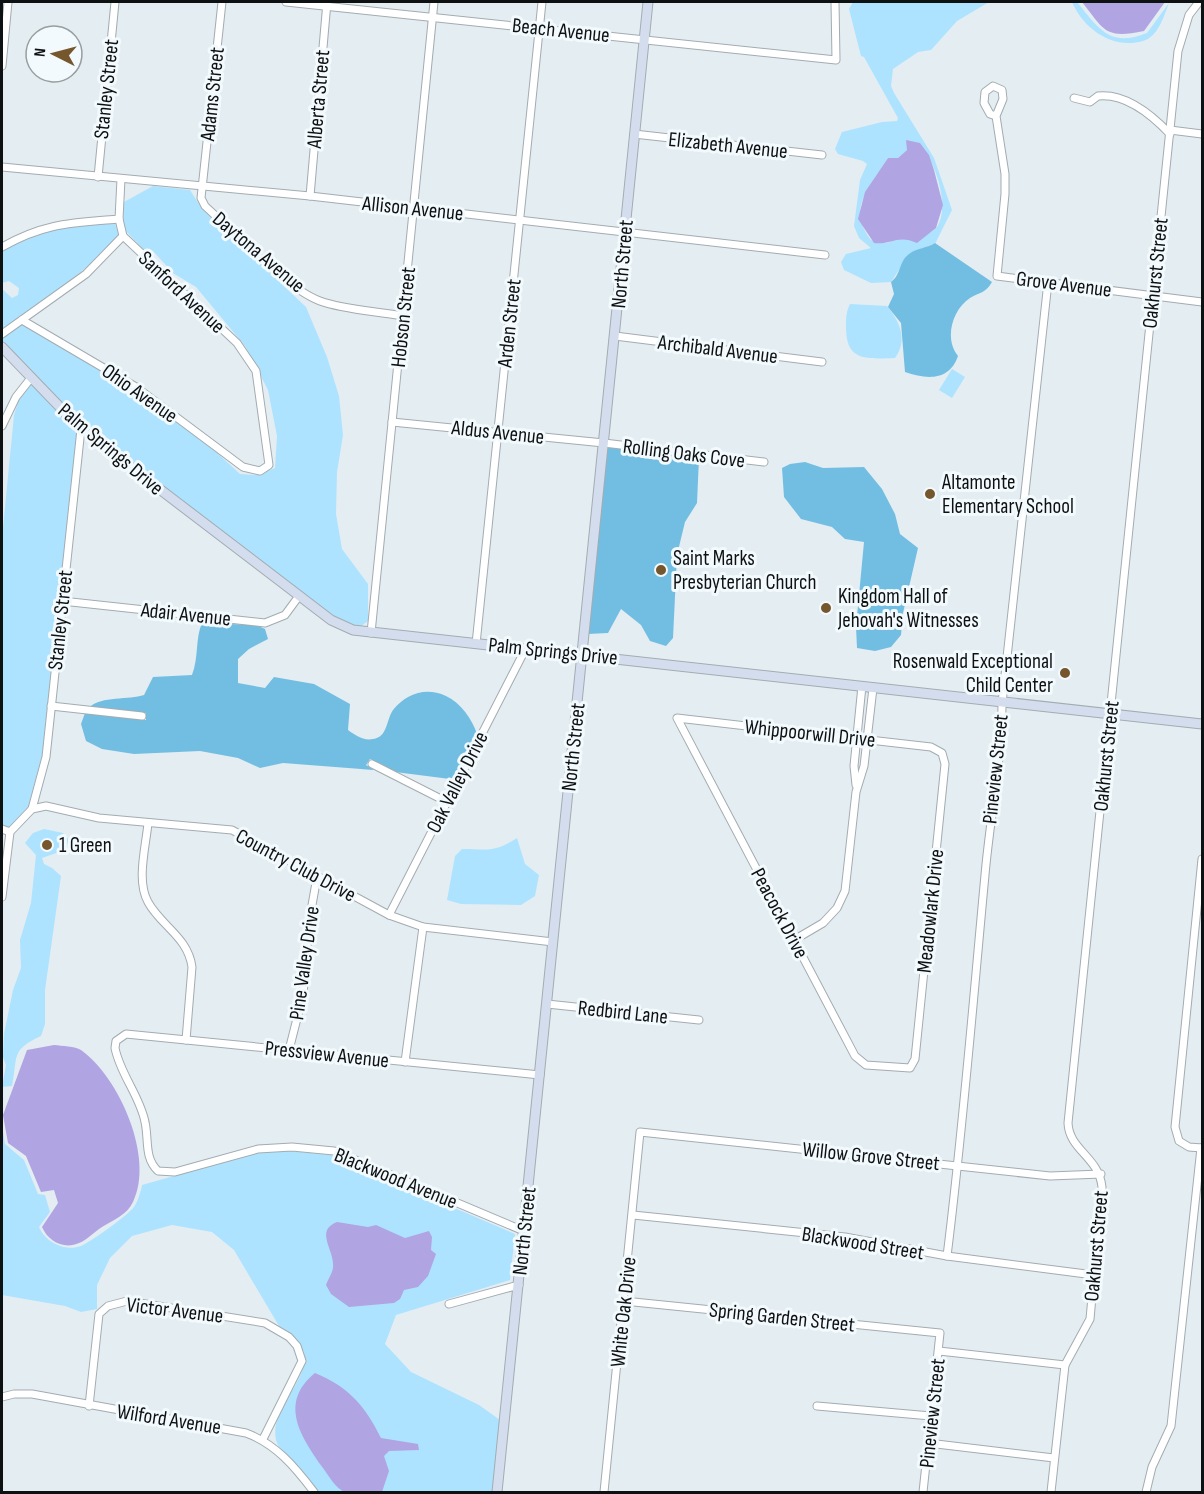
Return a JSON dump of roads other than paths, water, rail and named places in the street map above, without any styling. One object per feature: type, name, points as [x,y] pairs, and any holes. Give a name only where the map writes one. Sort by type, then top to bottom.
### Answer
[{"type":"street","points":[[2,66],[8,2]]},
{"type":"street","name":"Stanley Street","points":[[98,177],[115,2]]},
{"type":"street","name":"Adams Street","points":[[202,187],[222,2]]},
{"type":"street","name":"Beach Avenue","points":[[286,2],[327,3],[432,17],[836,60],[835,2]]},
{"type":"street","name":"Hobson Street","points":[[370,633],[434,2]]},
{"type":"street","name":"Arden Street","points":[[477,644],[542,2]]},
{"type":"street","name":"North Street","points":[[497,1492],[648,2]]},
{"type":"street","name":"Alberta Street","points":[[310,196],[327,3]]},
{"type":"street","name":"Oakhurst Street","points":[[1051,1492],[1065,1365],[1086,1331],[1090,1319],[1102,1187],[1101,1174],[1071,1139],[1068,1123],[1178,51],[1183,30],[1197,3]]},
{"type":"street","points":[[1074,98],[1090,102],[1098,96],[1114,96],[1149,112],[1170,132],[1203,134]]},
{"type":"street","name":"Grove Avenue","points":[[996,116],[1005,174],[997,276],[1203,302]]},
{"type":"street","name":"Elizabeth Avenue","points":[[634,134],[822,155]]},
{"type":"street","name":"Allison Avenue","points":[[2,167],[310,196],[825,255]]},
{"type":"street","points":[[2,247],[28,232],[51,225],[119,219],[121,179]]},
{"type":"street","name":"Daytona Avenue","points":[[202,187],[201,198],[206,206],[297,288],[330,304],[402,316]]},
{"type":"street","name":"Sanford Avenue","points":[[119,219],[123,236],[237,343],[256,371],[270,461],[266,468],[253,471]]},
{"type":"street","points":[[2,334],[86,274],[123,236]]},
{"type":"street","name":"Pineview Street","points":[[947,1256],[958,1166],[990,823],[1002,739],[1002,703],[1048,282]]},
{"type":"street","name":"Ohio Avenue","points":[[22,320],[136,387],[243,467],[253,471]]},
{"type":"street","name":"Archibald Avenue","points":[[615,336],[822,362]]},
{"type":"street","name":"Palm Springs Drive","points":[[2,347],[81,429],[340,625],[370,633],[582,654],[1203,724]]},
{"type":"street","points":[[2,426],[16,397],[31,378]]},
{"type":"street","name":"Aldus Avenue","points":[[392,422],[604,443]]},
{"type":"street","name":"Stanley Street","points":[[32,809],[46,757],[81,429]]},
{"type":"street","name":"Rolling Oaks Cove","points":[[604,443],[764,462]]},
{"type":"street","name":"Adair Avenue","points":[[62,601],[265,623],[285,615],[299,596]]},
{"type":"street","name":"Oak Valley Drive","points":[[389,915],[526,648]]},
{"type":"street","points":[[794,940],[823,923],[837,908],[845,891],[856,792],[857,738],[862,686]]},
{"type":"street","points":[[856,792],[864,766],[873,688]]},
{"type":"street","points":[[51,706],[142,716]]},
{"type":"street","name":"Whippoorwill Drive","points":[[676,718],[931,747],[942,753]]},
{"type":"street","name":"Peacock Drive","points":[[676,718],[855,1056],[861,1064],[885,1069],[910,1068]]},
{"type":"street","name":"Meadowlark Drive","points":[[910,1068],[915,1059],[945,764],[942,753]]},
{"type":"street","points":[[372,764],[447,802]]},
{"type":"street","name":"Country Club Drive","points":[[32,809],[46,806],[99,818],[232,830],[389,915],[423,927],[552,942]]},
{"type":"street","points":[[2,897],[10,832],[32,809]]},
{"type":"street","points":[[148,823],[142,880],[144,894],[148,904],[185,945],[190,955],[192,967],[186,1040]]},
{"type":"street","points":[[2,829],[10,832]]},
{"type":"street","points":[[1146,1492],[1152,1467],[1171,1426],[1202,1148],[1189,1147],[1179,1141],[1175,1127],[1203,859]]},
{"type":"street","name":"Pine Valley Drive","points":[[289,1050],[303,995],[309,922],[318,877]]},
{"type":"street","points":[[405,1062],[423,927]]},
{"type":"street","name":"Redbird Lane","points":[[547,1004],[699,1020]]},
{"type":"street","name":"Pressview Avenue","points":[[159,1171],[149,1159],[146,1123],[141,1106],[116,1055],[116,1041],[126,1034],[540,1075]]},
{"type":"street","name":"Willow Grove Street","points":[[640,1131],[1050,1176],[1101,1174]]},
{"type":"street","name":"White Oak Drive","points":[[604,1492],[640,1131]]},
{"type":"street","name":"Blackwood Avenue","points":[[159,1171],[175,1172],[258,1149],[292,1147],[334,1151],[524,1231]]},
{"type":"street","name":"Blackwood Street","points":[[633,1215],[844,1237],[947,1256],[1094,1275]]},
{"type":"street","points":[[449,1304],[519,1285]]},
{"type":"street","name":"Victor Avenue","points":[[89,1406],[99,1314],[108,1306],[127,1301],[255,1320],[289,1337],[297,1346],[302,1361],[263,1439]]},
{"type":"street","name":"Spring Garden Street","points":[[624,1301],[940,1333]]},
{"type":"street","name":"Pineview Street","points":[[923,1492],[940,1333]]},
{"type":"street","points":[[939,1351],[1065,1365]]},
{"type":"street","name":"Wilford Avenue","points":[[2,1397],[32,1394],[89,1406],[224,1427],[263,1439],[288,1462],[314,1492]]},
{"type":"street","points":[[817,1406],[931,1416]]},
{"type":"street","points":[[928,1443],[1054,1458]]},
{"type":"place","name":"Altamonte Elementary School","points":[[930,494]]},
{"type":"place","name":"Saint Marks Presbyterian Church","points":[[661,570]]},
{"type":"place","name":"Kingdom Hall of Jehovah's Witnesses","points":[[826,608]]},
{"type":"place","name":"Rosenwald Exceptional Child Center","points":[[1065,673]]},
{"type":"place","name":"1 Green","points":[[47,845]]}]
